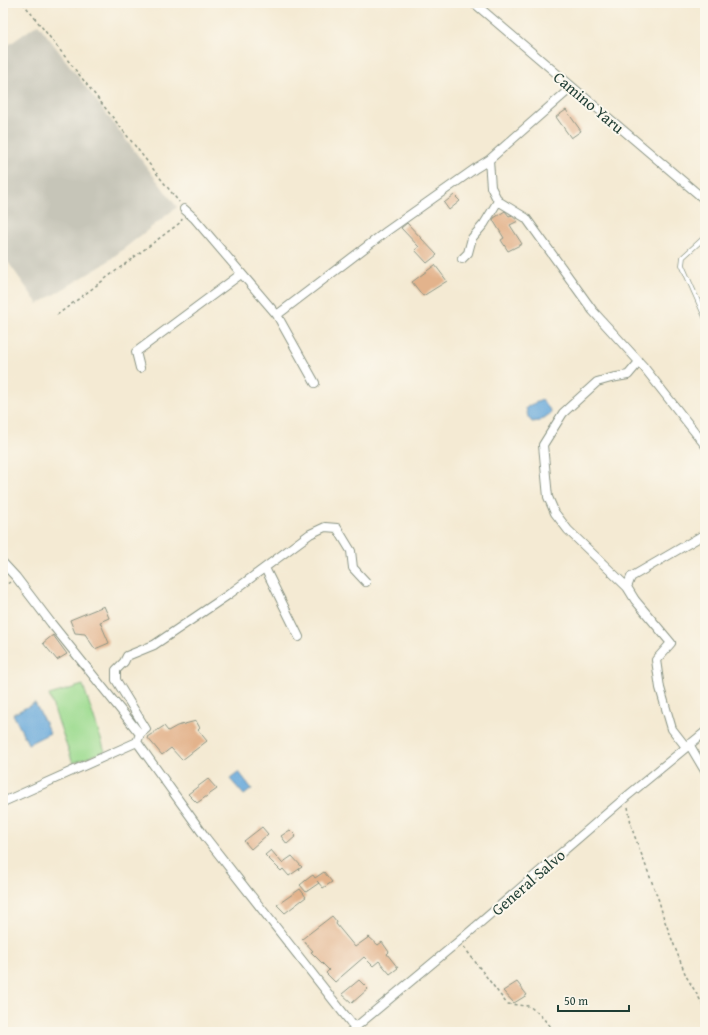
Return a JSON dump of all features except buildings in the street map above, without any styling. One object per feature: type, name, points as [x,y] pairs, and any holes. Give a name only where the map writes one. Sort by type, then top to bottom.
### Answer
[{"type":"street","name":"Camino Yaru","points":[[474,3],[705,200]]},
{"type":"street","points":[[277,315],[387,232],[489,160],[572,87]]},
{"type":"street","points":[[489,160],[491,187],[498,201],[526,218],[593,311],[639,362],[705,445]]},
{"type":"street","points":[[462,259],[468,253],[472,238],[484,224],[498,201]]},
{"type":"street","points":[[184,209],[194,218],[277,315],[315,383]]},
{"type":"street","points":[[140,368],[136,352],[241,274]]},
{"type":"street","points":[[639,362],[628,375],[597,382],[563,413],[543,445],[548,497],[555,513],[568,530],[627,587],[635,600],[671,643],[656,660],[660,688],[672,729],[688,746],[705,771]]},
{"type":"street","points":[[3,802],[138,738],[146,728],[116,680],[116,670],[124,662],[127,656],[154,645],[228,595],[310,534],[325,527],[337,528],[351,551],[353,568],[366,582]]},
{"type":"street","points":[[627,587],[631,577],[705,534]]},
{"type":"street","points":[[3,562],[138,738],[206,838],[353,1030]]},
{"type":"street","points":[[265,568],[299,637]]},
{"type":"street","name":"General Salvo","points":[[353,1030],[626,797],[705,732]]},
{"type":"lane","points":[[705,236],[683,257],[682,265],[705,317]]},
{"type":"path","points":[[24,3],[184,209],[181,222],[57,315]]},
{"type":"path","points":[[626,797],[632,829],[659,901],[664,919],[686,976],[705,1008]]},
{"type":"path","points":[[459,941],[507,1004],[529,1006],[537,1012],[556,1032]]},
{"type":"shaded area","points":[[38,24],[177,207],[103,265],[38,304],[3,255],[3,49]]},
{"type":"green space","points":[[83,685],[105,751],[73,763],[49,695]]},
{"type":"water","points":[[542,400],[551,413],[540,421],[532,422],[528,417],[526,408]]},
{"type":"water","points":[[35,703],[50,733],[28,744],[13,714]]},
{"type":"water","points":[[239,772],[252,789],[244,795],[230,779]]}]
